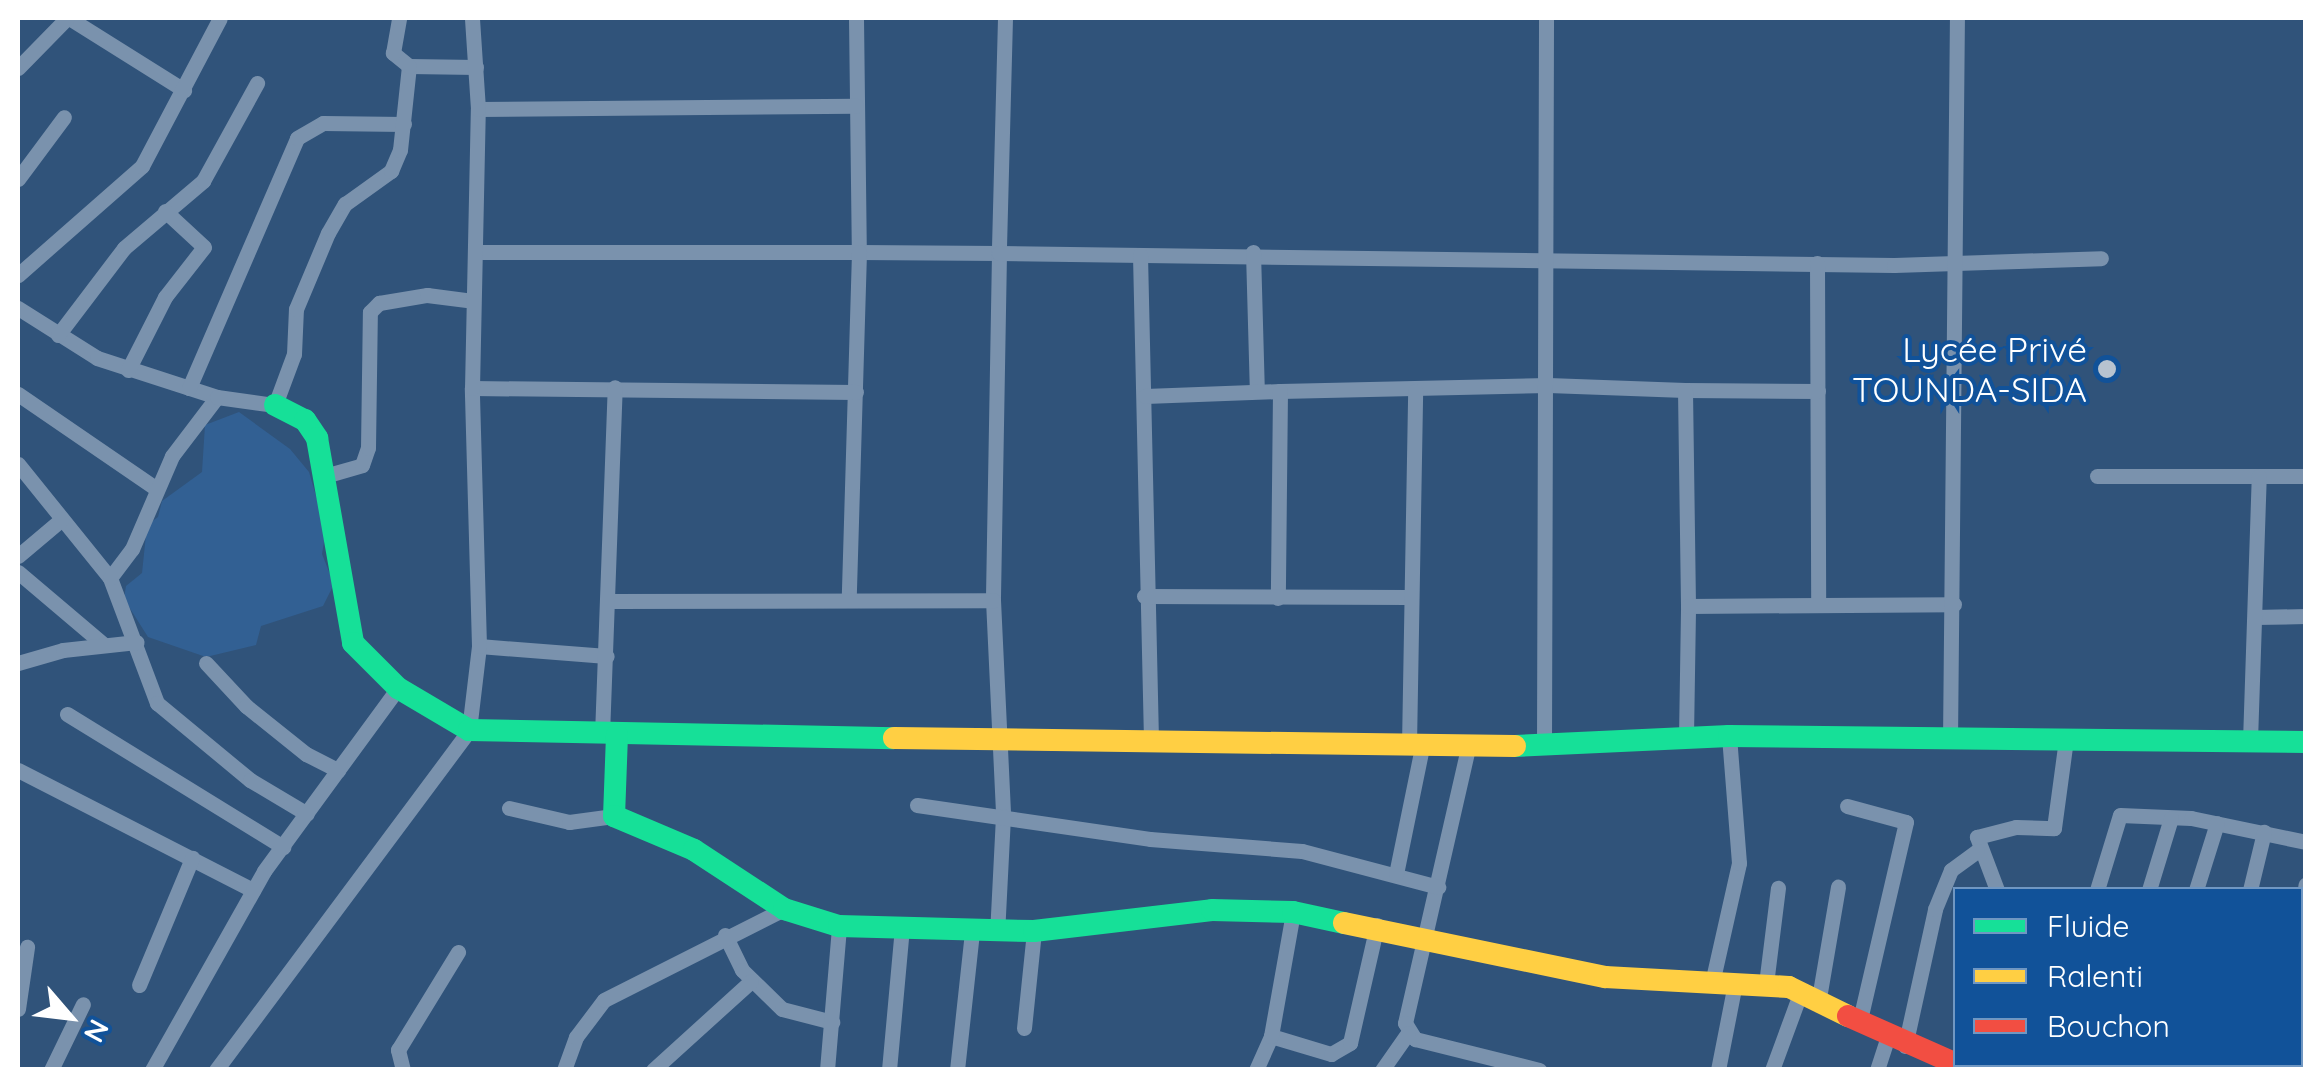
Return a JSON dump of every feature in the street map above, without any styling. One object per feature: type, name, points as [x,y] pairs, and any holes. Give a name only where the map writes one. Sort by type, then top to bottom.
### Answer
[{"type":"street","points":[[18,68],[68,18],[184,90]]},
{"type":"street","points":[[18,275],[142,166],[220,18]]},
{"type":"street","points":[[399,18],[393,52],[409,66],[476,67]]},
{"type":"street","points":[[216,1070],[469,730],[479,646],[472,388],[478,108],[472,18]]},
{"type":"street","points":[[848,598],[858,252],[856,18]]},
{"type":"street","points":[[997,932],[1004,816],[996,737],[993,600],[1005,18]]},
{"type":"street","points":[[1544,742],[1548,385],[1546,18]]},
{"type":"street","points":[[1950,741],[1959,264],[1957,18]]},
{"type":"street","points":[[275,405],[294,354],[296,309],[328,233],[346,204],[391,171],[404,124],[409,66]]},
{"type":"street","points":[[58,335],[124,248],[203,181],[256,84]]},
{"type":"street","points":[[478,108],[856,106]]},
{"type":"street","points":[[18,179],[64,117]]},
{"type":"street","points":[[188,388],[296,138],[340,120],[404,124]]},
{"type":"street","points":[[128,370],[165,297],[204,246],[165,212]]},
{"type":"street","points":[[475,252],[1254,252],[1959,264],[2102,258]]},
{"type":"street","points":[[1254,252],[1257,391]]},
{"type":"street","points":[[1140,255],[1145,396],[1144,596],[1151,738]]},
{"type":"street","points":[[1817,263],[1818,602]]},
{"type":"street","points":[[328,475],[362,465],[368,448],[370,312],[380,303],[427,295],[473,301]]},
{"type":"street","points":[[18,308],[58,335],[128,370],[217,397],[275,405],[305,420],[328,475],[349,632],[371,666],[398,688],[469,730],[609,735],[1151,738],[1468,748],[1730,736],[2306,742]]},
{"type":"street","points":[[1145,396],[1548,385],[1818,391]]},
{"type":"street","points":[[614,816],[608,656],[615,387]]},
{"type":"street","points":[[472,388],[856,392]]},
{"type":"street","points":[[1685,390],[1686,737]]},
{"type":"street","points":[[1278,598],[1280,391]]},
{"type":"street","points":[[1396,874],[1415,746],[1408,597],[1414,391]]},
{"type":"street","points":[[18,394],[154,487]]},
{"type":"street","points":[[110,578],[132,549],[154,487],[217,397]]},
{"type":"street","points":[[18,464],[110,578],[157,702],[250,780],[307,814]]},
{"type":"street","points":[[2097,476],[2306,476]]},
{"type":"street","points":[[2250,741],[2259,476]]},
{"type":"street","points":[[18,556],[62,519]]},
{"type":"street","points":[[18,572],[104,644]]},
{"type":"street","points":[[1144,596],[1408,597]]},
{"type":"street","points":[[611,601],[993,600]]},
{"type":"street","points":[[1688,606],[1818,602],[1954,604]]},
{"type":"street","points":[[2255,617],[2306,616]]},
{"type":"street","points":[[21,658],[137,642]]},
{"type":"street","points":[[479,646],[608,656]]},
{"type":"street","points":[[206,664],[246,706],[306,754],[338,770]]},
{"type":"street","points":[[152,1070],[254,890],[398,688]]},
{"type":"street","points":[[67,714],[283,847]]},
{"type":"street","points":[[1718,1070],[1738,864],[1730,736]]},
{"type":"street","points":[[1995,887],[1977,851],[1979,832],[2054,828],[2066,739]]},
{"type":"street","points":[[1382,1070],[1408,1032],[1468,748]]},
{"type":"street","points":[[18,770],[254,890]]},
{"type":"street","points":[[917,805],[1103,834],[1302,851],[1438,887]]},
{"type":"street","points":[[1848,806],[1906,822],[1860,1020]]},
{"type":"street","points":[[508,808],[570,822],[614,816],[694,850],[784,910],[840,926],[1034,932],[1212,910],[1294,912],[1377,925],[1605,976],[1766,984],[1810,995],[1933,1064],[1970,1070]]},
{"type":"street","points":[[2099,887],[2119,816],[2217,823],[2306,842]]},
{"type":"street","points":[[2150,887],[2171,818]]},
{"type":"street","points":[[2197,887],[2217,823]]},
{"type":"street","points":[[2251,887],[2264,832]]},
{"type":"street","points":[[1877,1070],[1896,1041],[1950,870],[1977,851]]},
{"type":"street","points":[[139,985],[192,858]]},
{"type":"street","points":[[1772,1070],[1810,995],[1838,887]]},
{"type":"street","points":[[1766,984],[1778,888]]},
{"type":"street","points":[[564,1070],[576,1037],[604,1000],[725,936],[784,910]]},
{"type":"street","points":[[1256,1070],[1271,1036],[1294,912]]},
{"type":"street","points":[[1271,1036],[1331,1054],[1350,1043],[1377,925]]},
{"type":"street","points":[[827,1070],[840,926]]},
{"type":"street","points":[[890,1070],[902,927]]},
{"type":"street","points":[[958,1070],[972,932]]},
{"type":"street","points":[[1024,1028],[1034,932]]},
{"type":"street","points":[[725,936],[751,981],[782,1008],[832,1022]]},
{"type":"street","points":[[18,1010],[20,974],[27,947]]},
{"type":"street","points":[[404,1070],[398,1050],[458,952]]},
{"type":"street","points":[[653,1070],[751,981]]},
{"type":"street","points":[[52,1070],[83,1004]]},
{"type":"street","points":[[1408,1032],[1539,1070]]},
{"type":"water","points":[[239,412],[290,449],[309,472],[326,530],[322,554],[334,584],[323,606],[261,626],[256,645],[206,657],[148,637],[124,599],[126,586],[142,573],[147,525],[158,517],[162,501],[202,472],[205,425]]},
{"type":"traffic: fast","points":[[275,405],[305,420],[317,438],[353,643],[398,688],[469,730],[894,738]]},
{"type":"traffic: fast","points":[[617,735],[614,816],[694,850],[784,909],[839,926],[1034,931],[1212,910],[1293,912],[1344,923]]},
{"type":"traffic: fast","points":[[1515,746],[1729,736],[2306,742]]},
{"type":"traffic: slow","points":[[894,738],[1515,746]]},
{"type":"traffic: slow","points":[[1344,923],[1605,977],[1789,987],[1848,1016]]},
{"type":"traffic: jam","points":[[1848,1016],[1953,1062]]},
{"type":"traffic: jam","points":[[1963,1067],[1970,1070]]},
{"type":"place","name":"Lycée Privé TOUNDA-SIDA","points":[[2107,369]]}]
